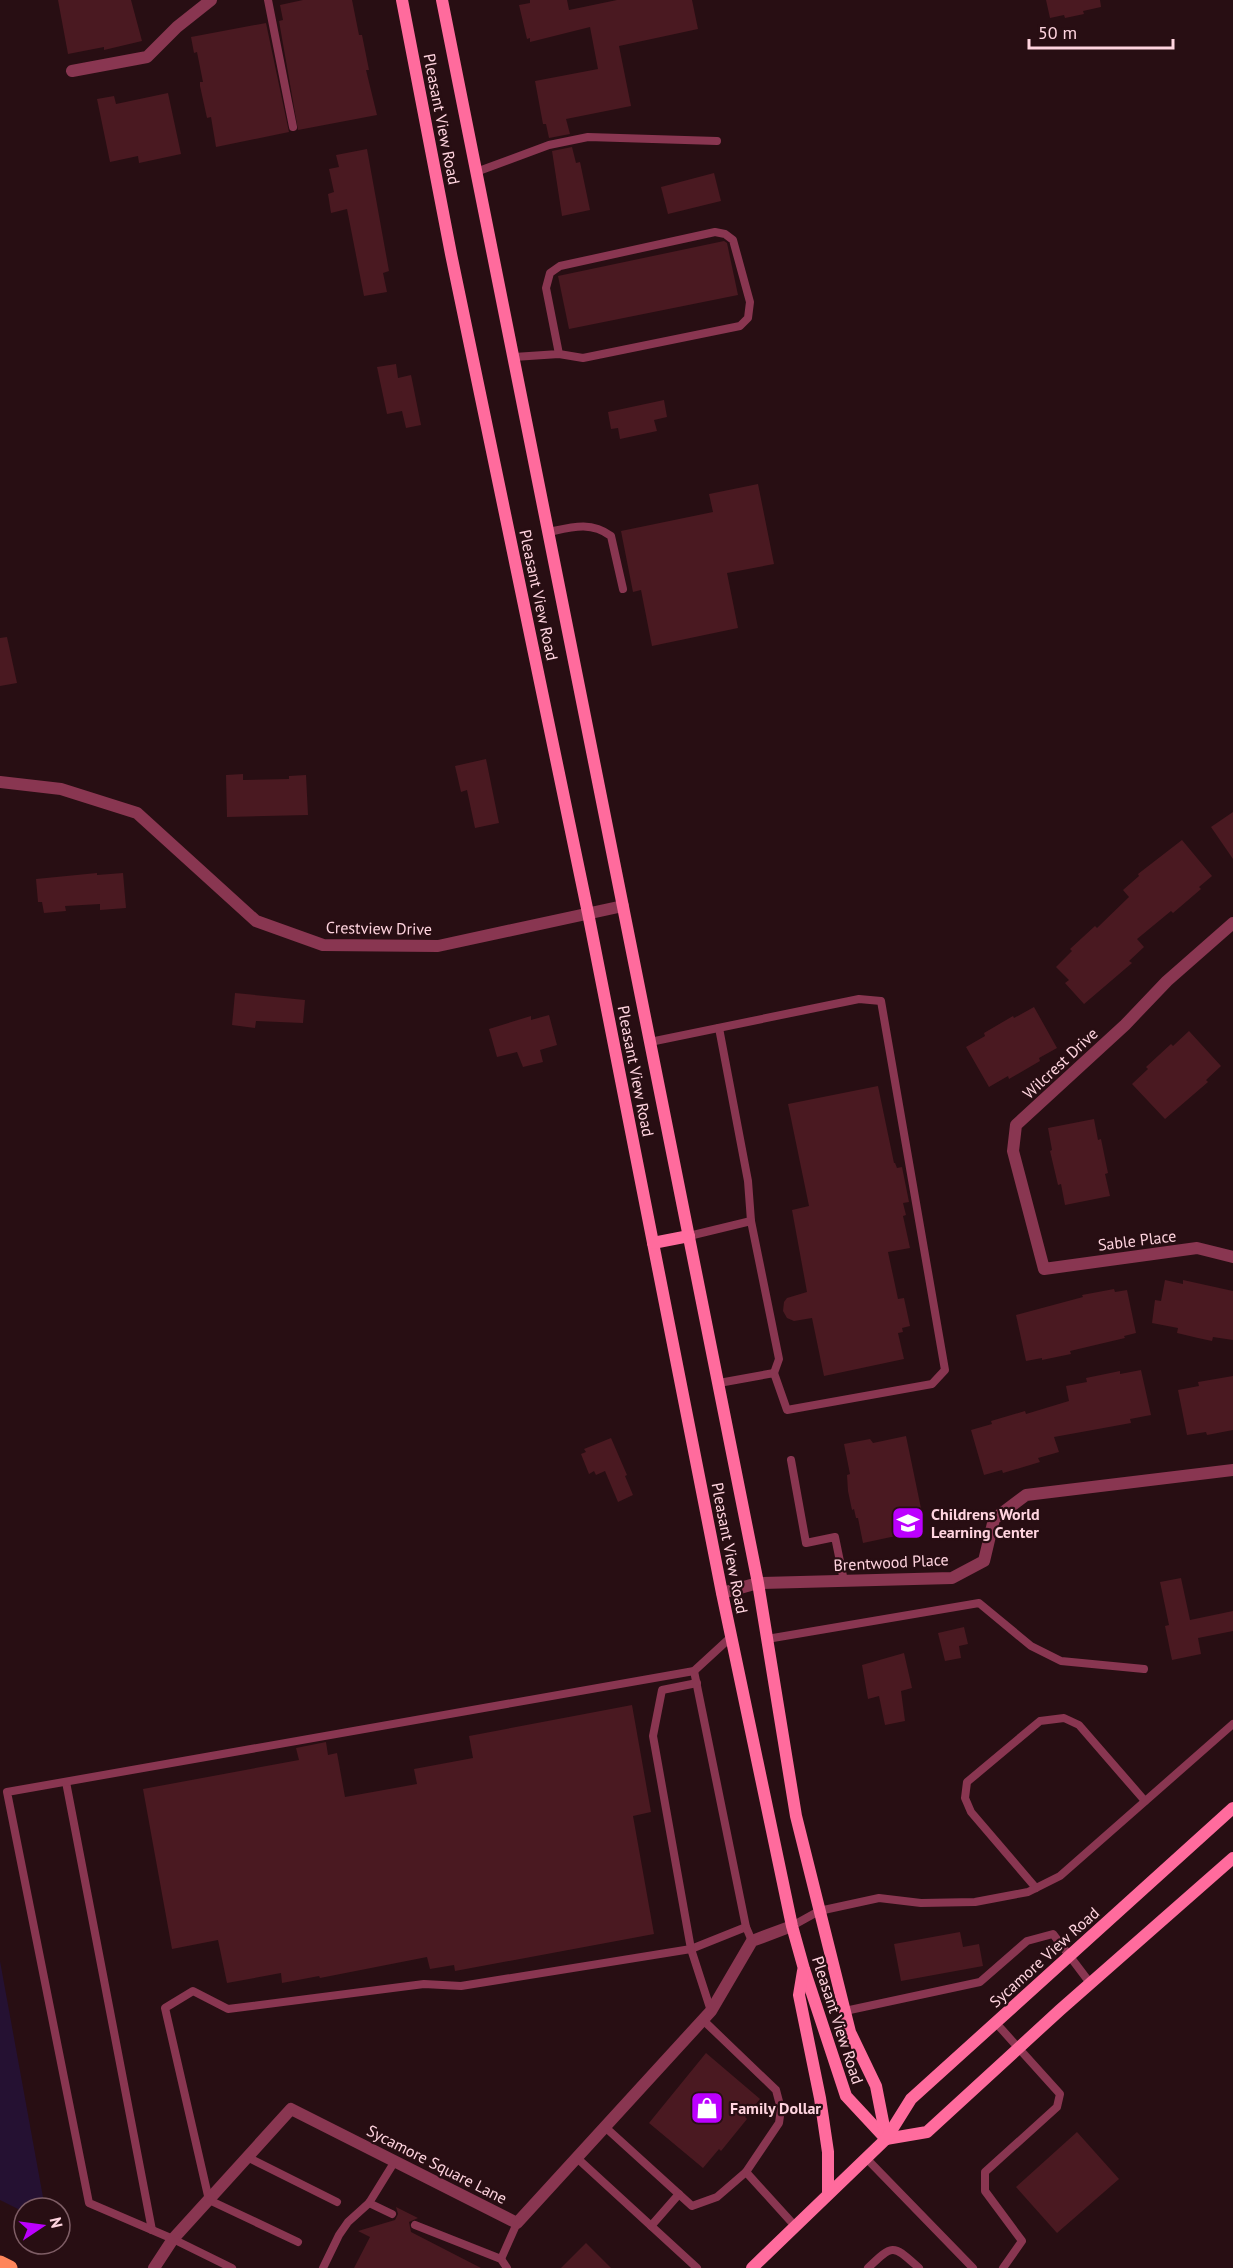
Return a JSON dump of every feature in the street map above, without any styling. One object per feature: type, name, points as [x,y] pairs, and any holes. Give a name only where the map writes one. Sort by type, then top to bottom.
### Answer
[{"type":"main road","name":"Pleasant View Road","points":[[402,0],[451,254],[588,912],[722,1593],[792,1926],[846,2096],[886,2139]]},
{"type":"main road","name":"Pleasant View Road","points":[[442,0],[758,1583],[796,1816],[850,2032],[876,2086],[886,2139]]},
{"type":"main road","points":[[653,1243],[689,1236]]},
{"type":"main road","name":"Sycamore View Road","points":[[752,2268],[886,2139],[911,2099],[1233,1809]]},
{"type":"main road","points":[[886,2139],[927,2132],[1090,1983],[1233,1858]]},
{"type":"main road","points":[[804,1969],[799,1995],[822,2107],[828,2152],[828,2194]]},
{"type":"main road","points":[[0,2263],[10,2268]]},
{"type":"street","points":[[72,71],[147,57],[177,27],[211,0]]},
{"type":"street","name":"Crestview Drive","points":[[0,782],[61,789],[136,813],[256,921],[323,945],[438,946],[624,906]]},
{"type":"street","name":"Wilcrest Drive","points":[[1044,1269],[1013,1151],[1016,1125],[1125,1025],[1167,981],[1233,923]]},
{"type":"street","name":"Sable Place","points":[[1044,1269],[1197,1248],[1233,1257]]},
{"type":"street","name":"Brentwood Place","points":[[722,1593],[758,1583],[952,1578],[984,1561],[994,1519],[1026,1495],[1233,1470]]},
{"type":"street","points":[[752,1941],[792,1926]]},
{"type":"street","name":"Sycamore Square Lane","points":[[154,2268],[173,2240],[291,2109],[517,2223],[707,2016],[752,1941]]},
{"type":"lane","points":[[268,0],[293,127]]},
{"type":"lane","points":[[476,172],[549,145],[588,137],[717,141]]},
{"type":"lane","points":[[514,357],[559,354],[583,358],[740,326],[748,318],[750,302],[733,240],[725,234],[715,232],[560,266],[549,273],[546,288],[559,354]]},
{"type":"lane","points":[[549,532],[584,526],[604,531],[612,536],[623,589]]},
{"type":"lane","points":[[650,1042],[859,999],[881,1001],[945,1370],[932,1384],[787,1410],[774,1373],[779,1359],[751,1221],[748,1181],[719,1028]]},
{"type":"lane","points":[[689,1236],[751,1221]]},
{"type":"lane","points":[[718,1383],[774,1373]]},
{"type":"lane","points":[[791,1460],[806,1543],[836,1537],[844,1581]]},
{"type":"lane","points":[[767,1639],[979,1603],[1031,1646],[1061,1661],[1144,1669]]},
{"type":"lane","points":[[232,2268],[89,2203],[7,1792],[694,1671],[731,1637]]},
{"type":"lane","points":[[694,1671],[746,1927],[752,1941]]},
{"type":"lane","points":[[605,2127],[692,2205],[717,2197],[746,2172],[779,2123],[781,2109],[776,2090],[707,2016],[691,1949],[653,1736],[662,1690],[697,1683]]},
{"type":"lane","points":[[1036,1888],[971,1812],[965,1798],[967,1782],[1040,1721],[1064,1718],[1080,1725],[1145,1801]]},
{"type":"lane","points":[[792,1926],[819,1911],[879,1898],[921,1903],[975,1902],[1028,1892],[1060,1876],[1233,1724]]},
{"type":"lane","points":[[66,1782],[152,2230]]},
{"type":"lane","points":[[298,2242],[209,2200],[165,2008],[193,1991],[228,2009],[424,1984],[460,1986],[691,1949],[746,1927]]},
{"type":"lane","points":[[845,2011],[980,1982],[1027,1941],[1053,1934],[1090,1983]]},
{"type":"lane","points":[[996,2023],[1060,2094],[1057,2107],[985,2172],[985,2191],[1022,2241],[1003,2268]]},
{"type":"lane","points":[[247,2157],[337,2202]]},
{"type":"lane","points":[[577,2158],[697,2268]]},
{"type":"lane","points":[[866,2158],[973,2268]]},
{"type":"lane","points":[[323,2268],[339,2235],[348,2222],[369,2203],[395,2161]]},
{"type":"lane","points":[[746,2172],[795,2226]]},
{"type":"lane","points":[[651,2226],[679,2194]]},
{"type":"lane","points":[[369,2203],[392,2214]]},
{"type":"lane","points":[[501,2259],[517,2223]]},
{"type":"lane","points":[[415,2224],[501,2259],[507,2268]]},
{"type":"lane","points":[[868,2268],[885,2251],[892,2249],[899,2251],[919,2268]]},
{"type":"shaded area","points":[[0,1961],[43,2196],[12,2196],[12,2206],[0,2200]]},
{"type":"building","points":[[58,0],[131,0],[142,41],[104,50],[104,47],[68,54]]},
{"type":"building","points":[[303,0],[352,0],[359,35],[362,35],[369,70],[366,70],[377,115],[298,130],[279,21],[283,20],[280,5]]},
{"type":"building","points":[[530,0],[567,0],[569,10],[617,0],[692,0],[698,29],[619,46],[631,106],[566,119],[570,134],[549,138],[546,124],[543,124],[535,81],[598,69],[590,27],[530,42],[530,38],[527,39],[519,5],[530,3]]},
{"type":"building","points":[[1046,0],[1100,0],[1101,7],[1083,11],[1084,14],[1050,18]]},
{"type":"building","points":[[266,23],[289,132],[216,147],[211,117],[207,118],[200,86],[200,82],[203,82],[197,52],[194,53],[191,37]]},
{"type":"building","points":[[168,93],[181,154],[139,163],[138,156],[110,162],[97,99],[114,96],[116,104]]},
{"type":"building","points":[[572,147],[576,163],[580,162],[590,210],[562,216],[552,151]]},
{"type":"building","points":[[367,149],[389,271],[383,273],[387,292],[364,296],[347,209],[331,213],[328,194],[334,192],[329,169],[339,167],[336,155]]},
{"type":"building","points":[[714,173],[721,201],[668,214],[661,187]]},
{"type":"building","points":[[724,241],[727,243],[738,295],[569,329],[558,276]]},
{"type":"building","points":[[396,364],[398,378],[411,375],[421,425],[406,428],[402,411],[387,414],[377,367]]},
{"type":"building","points":[[664,400],[667,417],[654,420],[657,431],[620,439],[618,428],[611,429],[608,412]]},
{"type":"building","points":[[758,484],[774,564],[727,573],[738,628],[652,646],[641,590],[633,592],[621,531],[713,512],[709,494]]},
{"type":"building","points":[[7,637],[17,683],[0,686],[0,638]]},
{"type":"building","points":[[486,759],[499,823],[475,828],[467,790],[461,792],[455,766]]},
{"type":"building","points":[[243,774],[243,780],[289,779],[289,776],[306,775],[308,815],[227,817],[226,775]]},
{"type":"building","points":[[1233,812],[1233,859],[1211,827]]},
{"type":"building","points":[[1182,840],[1212,876],[1199,887],[1201,889],[1173,913],[1171,911],[1137,939],[1144,947],[1129,961],[1132,963],[1084,1004],[1065,983],[1069,980],[1056,967],[1072,951],[1070,949],[1095,926],[1097,928],[1129,897],[1123,890],[1139,876],[1138,874]]},
{"type":"building","points":[[97,873],[97,875],[123,873],[126,908],[100,910],[100,904],[65,906],[66,911],[44,913],[42,902],[38,902],[36,879]]},
{"type":"building","points":[[235,993],[305,1000],[303,1023],[256,1021],[255,1028],[232,1025]]},
{"type":"building","points":[[1034,1007],[1057,1048],[1009,1079],[1008,1076],[989,1087],[966,1047],[985,1036],[984,1033]]},
{"type":"building","points":[[549,1015],[557,1045],[540,1050],[543,1062],[523,1067],[517,1052],[497,1057],[489,1029],[531,1016],[531,1020]]},
{"type":"building","points":[[1189,1031],[1221,1066],[1206,1080],[1208,1082],[1165,1119],[1132,1084],[1148,1069],[1146,1067]]},
{"type":"building","points":[[878,1086],[894,1163],[897,1168],[902,1167],[909,1202],[903,1203],[906,1215],[903,1216],[910,1248],[888,1252],[898,1299],[904,1298],[910,1326],[902,1328],[903,1332],[898,1333],[904,1359],[824,1376],[812,1318],[794,1321],[787,1318],[783,1311],[787,1298],[807,1292],[792,1210],[809,1206],[788,1104]]},
{"type":"building","points":[[1094,1119],[1098,1140],[1101,1139],[1110,1196],[1065,1205],[1050,1151],[1052,1150],[1048,1128]]},
{"type":"building","points":[[1165,1280],[1183,1284],[1183,1280],[1233,1291],[1233,1340],[1213,1337],[1212,1341],[1177,1333],[1178,1328],[1152,1323],[1155,1300],[1161,1301]]},
{"type":"building","points":[[1114,1289],[1115,1292],[1127,1290],[1136,1333],[1124,1336],[1125,1338],[1070,1351],[1071,1354],[1026,1361],[1016,1315],[1083,1297],[1082,1295]]},
{"type":"building","points":[[1141,1370],[1151,1415],[1130,1419],[1131,1423],[1054,1437],[1059,1452],[1038,1458],[1040,1462],[1003,1473],[1002,1470],[984,1475],[971,1430],[992,1424],[991,1421],[1025,1411],[1026,1414],[1069,1401],[1066,1386],[1087,1382],[1086,1378],[1120,1371],[1120,1374]]},
{"type":"building","points":[[1233,1376],[1233,1430],[1207,1435],[1206,1432],[1187,1435],[1178,1390],[1199,1386],[1198,1382]]},
{"type":"building","points":[[906,1436],[924,1530],[863,1543],[858,1518],[856,1518],[854,1509],[852,1510],[848,1491],[847,1475],[850,1474],[844,1444],[870,1439],[873,1443]]},
{"type":"building","points":[[611,1438],[633,1495],[618,1502],[605,1471],[596,1475],[594,1471],[589,1474],[581,1454],[586,1452],[584,1449]]},
{"type":"building","points":[[1181,1578],[1190,1620],[1233,1611],[1233,1631],[1198,1638],[1201,1654],[1172,1660],[1165,1626],[1169,1625],[1160,1582]]},
{"type":"building","points":[[964,1627],[968,1644],[959,1646],[961,1658],[945,1661],[938,1633]]},
{"type":"building","points":[[904,1653],[912,1688],[901,1691],[905,1721],[885,1725],[879,1696],[868,1699],[862,1665]]},
{"type":"building","points":[[632,1705],[651,1812],[633,1816],[654,1934],[455,1971],[454,1965],[430,1969],[427,1957],[282,1983],[281,1973],[227,1983],[218,1940],[172,1949],[143,1789],[299,1760],[296,1748],[326,1742],[328,1755],[337,1753],[345,1797],[417,1784],[414,1769],[473,1758],[469,1736]]},
{"type":"building","points":[[960,1932],[963,1947],[979,1944],[983,1966],[901,1981],[894,1944]]},
{"type":"building","name":"Family Dollar","points":[[706,2053],[760,2099],[721,2151],[719,2149],[703,2168],[649,2123]]},
{"type":"building","points":[[1077,2132],[1119,2179],[1057,2233],[1016,2187]]},
{"type":"building","points":[[396,2207],[418,2218],[409,2222],[411,2232],[481,2268],[354,2268],[370,2237],[358,2231],[395,2220],[398,2214]]},
{"type":"building","points":[[586,2243],[611,2268],[561,2268]]},
{"type":"place","name":"Childrens World Learning Center","points":[[908,1523]]},
{"type":"place","name":"Family Dollar","points":[[707,2108]]}]
